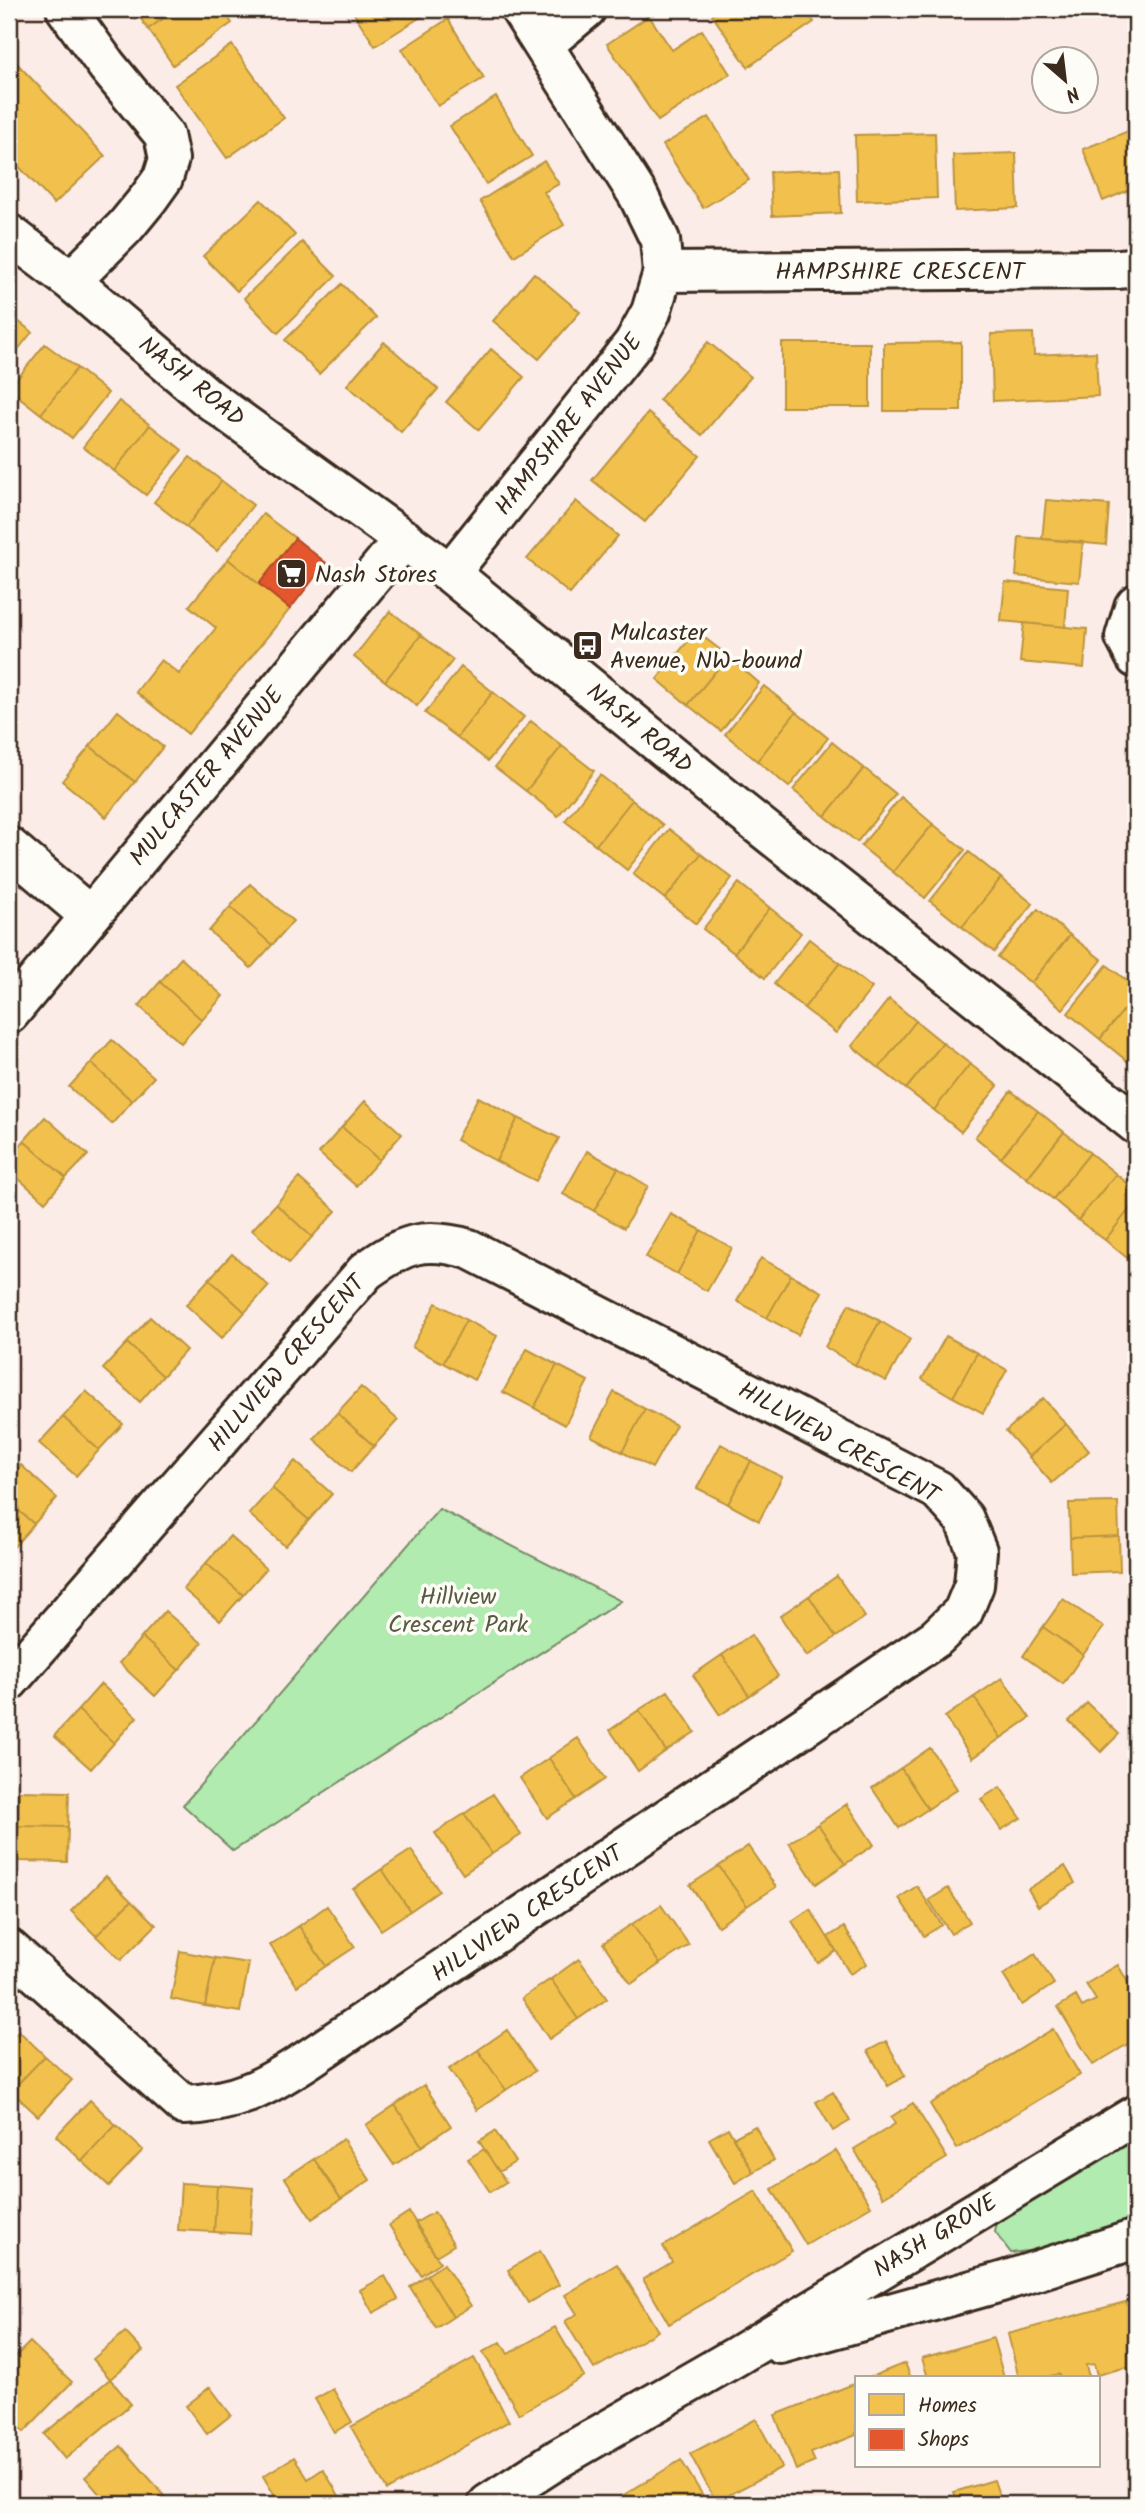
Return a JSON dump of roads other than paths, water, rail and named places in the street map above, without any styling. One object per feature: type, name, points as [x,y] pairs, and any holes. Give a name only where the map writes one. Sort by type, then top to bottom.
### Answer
[{"type":"street","points":[[66,9],[107,66],[164,135],[169,159],[163,178],[148,199],[125,227],[71,281]]},
{"type":"street","name":"HAMPSHIRE AVENUE","points":[[450,573],[634,342],[651,312],[663,272],[660,240],[638,195],[520,9]]},
{"type":"street","points":[[544,44],[586,9]]},
{"type":"street","name":"NASH ROAD","points":[[9,234],[71,281],[208,398],[450,573],[741,811],[1136,1124]]},
{"type":"street","name":"HAMPSHIRE CRESCENT","points":[[663,272],[1136,267]]},
{"type":"street","name":"MULCASTER AVENUE","points":[[9,1014],[404,540]]},
{"type":"street","points":[[1136,604],[1125,638],[1136,659]]},
{"type":"street","points":[[9,847],[89,915]]},
{"type":"street","name":"HILLVIEW CRESCENT","points":[[9,1682],[366,1271],[391,1253],[416,1243],[443,1242],[469,1249],[938,1490],[964,1519],[977,1550],[975,1585],[963,1612],[936,1638],[307,2060],[246,2094],[215,2104],[184,2105],[9,1949]]},
{"type":"street","name":"NASH GROVE","points":[[488,2504],[561,2457],[735,2357],[1136,2115]]},
{"type":"street","name":"NASH GROVE","points":[[735,2357],[1001,2282],[1136,2239]]},
{"type":"place","name":"Nash Stores","points":[[292,574]]},
{"type":"place","name":"Mulcaster Avenue, NW-bound","points":[[587,646]]},
{"type":"park label","name":"Hillview Crescent Park","points":[[458,1610]]}]
